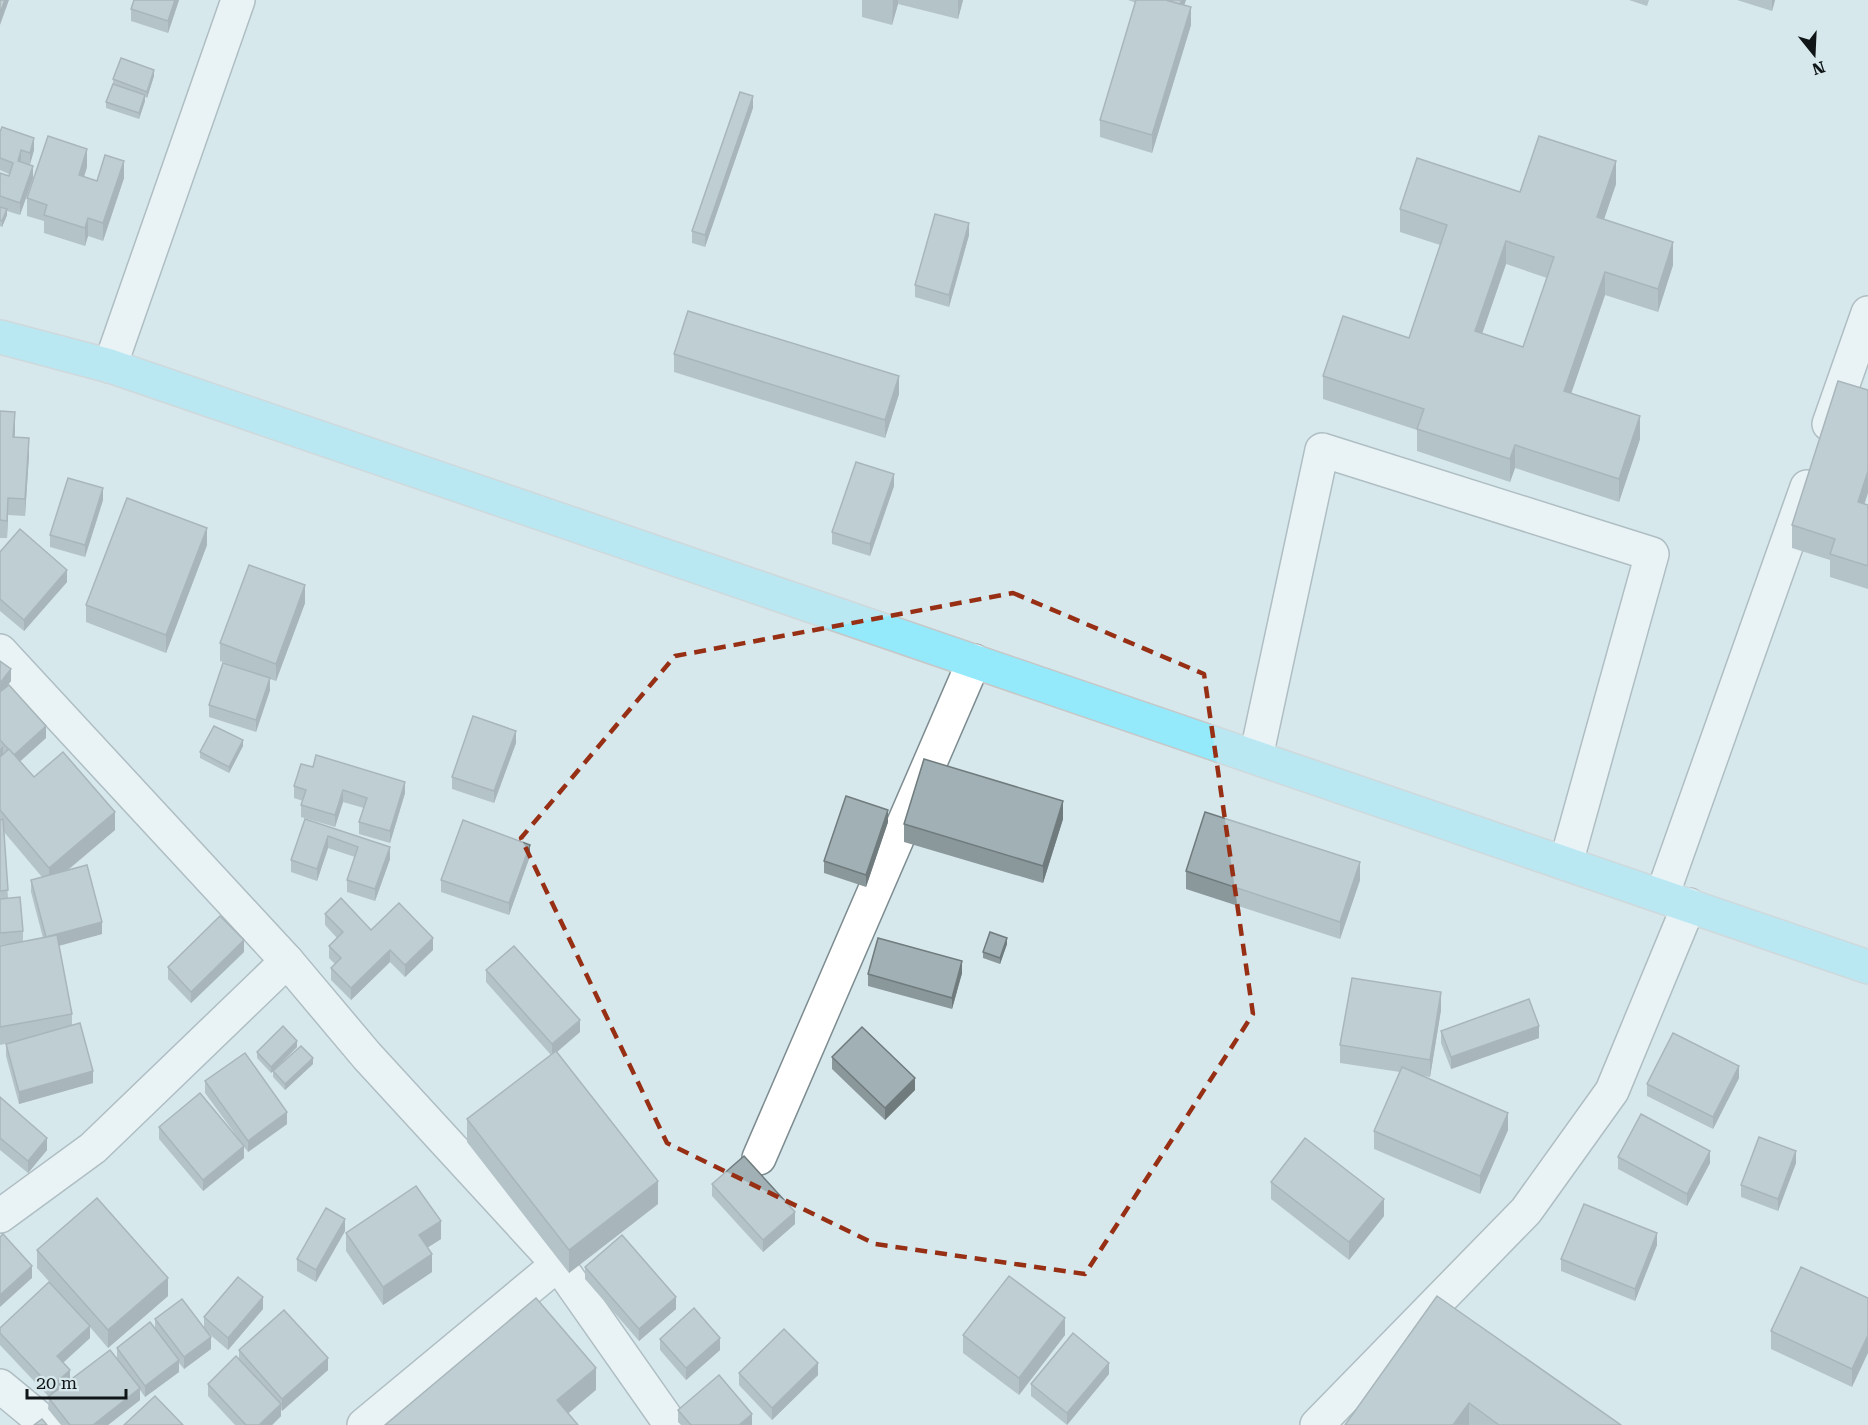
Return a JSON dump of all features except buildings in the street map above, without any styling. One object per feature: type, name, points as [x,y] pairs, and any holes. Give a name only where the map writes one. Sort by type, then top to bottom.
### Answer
[{"type":"main road","points":[[0,337],[110,366],[1868,967]]},
{"type":"street","points":[[110,366],[238,0]]},
{"type":"street","points":[[1317,1425],[1526,1211],[1612,1091],[1676,900],[1819,453],[1868,313]]},
{"type":"street","points":[[1256,757],[1322,450],[1653,554],[1566,863]]},
{"type":"street","points":[[0,651],[287,961],[367,1056],[558,1264],[671,1425]]},
{"type":"street","points":[[759,1158],[974,661]]},
{"type":"street","points":[[0,1216],[93,1148],[287,961]]},
{"type":"street","points":[[364,1425],[558,1264]]},
{"type":"street","points":[[0,1386],[46,1425]]},
{"type":"highlighted area","points":[[1013,593],[1204,674],[1253,1014],[1085,1274],[875,1244],[667,1143],[521,838],[675,656]]}]
